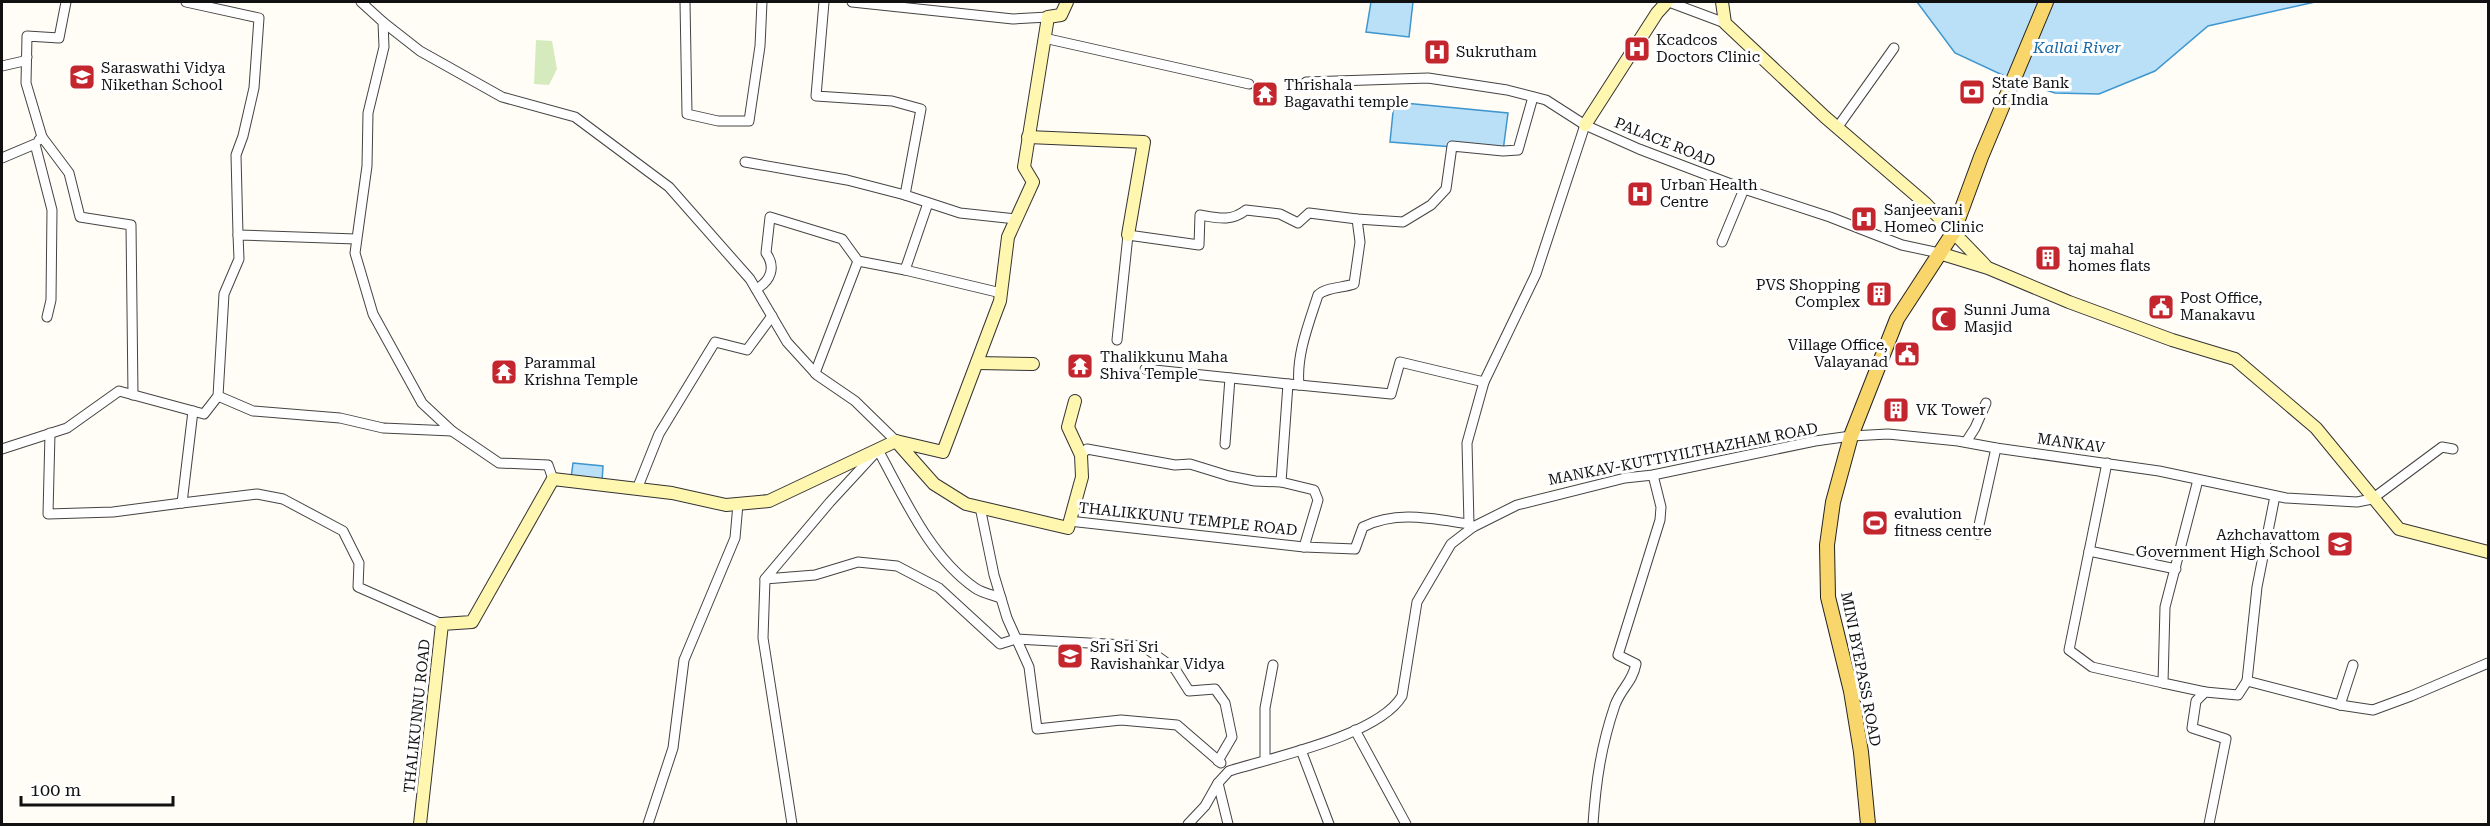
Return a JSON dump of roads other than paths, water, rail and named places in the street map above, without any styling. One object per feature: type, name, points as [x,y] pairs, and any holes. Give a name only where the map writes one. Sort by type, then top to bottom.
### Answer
[{"type":"main road","name":"MINI BYEPASS ROAD","points":[[1868,825],[1861,752],[1853,701],[1828,597],[1827,545],[1833,502],[1851,435],[1897,319],[1953,233],[1981,157],[2046,2]]},
{"type":"street","points":[[47,317],[51,300],[52,210],[26,83],[27,36],[59,38],[66,2]]},
{"type":"street","points":[[2,449],[68,428],[119,391],[204,414],[218,396],[224,294],[239,259],[236,155],[254,88],[259,18],[186,2]]},
{"type":"street","points":[[361,2],[420,51],[502,97],[575,117],[669,188],[750,279],[787,342],[815,373],[855,401],[896,441],[934,484],[966,504],[1068,528],[1082,477],[1081,455],[1068,427],[1075,401]]},
{"type":"street","points":[[684,2],[687,114],[718,121],[739,122],[749,122],[760,45],[762,2]]},
{"type":"street","points":[[824,2],[816,96],[891,101],[921,109],[905,195]]},
{"type":"street","points":[[852,2],[1012,19],[1061,15],[1067,2]]},
{"type":"street","points":[[1081,455],[1088,449],[1175,465],[1190,464],[1229,476],[1255,481],[1281,482],[1314,490],[1318,500],[1304,547],[1355,549],[1363,527],[1384,519],[1414,516],[1471,525],[1467,442],[1484,382],[1536,274],[1585,125],[1657,13],[1668,2],[1725,23],[1837,128],[1925,203],[1988,268]]},
{"type":"street","points":[[1722,2],[1725,23]]},
{"type":"street","points":[[383,22],[384,47],[368,113],[367,166],[355,253],[373,314],[422,403],[452,431],[499,463],[548,465],[553,479],[672,493],[726,505],[769,501],[896,441],[943,452],[1001,293],[1008,237],[1033,182],[1024,167],[1048,17]]},
{"type":"street","points":[[1044,38],[1249,84]]},
{"type":"street","points":[[1837,128],[1894,48]]},
{"type":"street","points":[[2,66],[24,61],[27,57]]},
{"type":"street","name":"PALACE ROAD","points":[[1306,82],[1428,78],[1507,90],[1546,100],[1585,125],[1639,149],[1902,245],[1939,253]]},
{"type":"street","points":[[1128,235],[1199,245],[1200,215],[1222,219],[1236,218],[1246,210],[1280,213],[1298,223],[1309,213],[1403,222],[1431,205],[1446,189],[1452,146],[1503,151],[1518,150],[1533,97]]},
{"type":"street","points":[[1028,137],[1144,142],[1128,235],[1117,340]]},
{"type":"street","points":[[2,158],[38,141]]},
{"type":"street","points":[[38,141],[69,173],[80,217],[131,225],[133,395]]},
{"type":"street","points":[[745,162],[847,180],[905,195],[960,213],[1016,219]]},
{"type":"street","points":[[1722,242],[1744,189]]},
{"type":"street","points":[[905,270],[928,203]]},
{"type":"street","points":[[756,289],[766,284],[771,272],[772,261],[766,253],[770,218],[843,239],[858,261],[1001,293]]},
{"type":"street","points":[[1299,385],[1298,374],[1305,338],[1318,295],[1323,290],[1340,289],[1354,284],[1360,242],[1357,219]]},
{"type":"street","points":[[238,235],[356,239]]},
{"type":"street","points":[[1939,253],[1988,268],[2172,340],[2235,359],[2316,428],[2372,499],[2399,529],[2488,552]]},
{"type":"street","points":[[815,373],[858,261]]},
{"type":"street","points":[[637,489],[659,434],[716,342],[747,350],[772,316]]},
{"type":"street","points":[[1145,369],[1391,394],[1400,362],[1484,382]]},
{"type":"street","points":[[977,363],[1033,364]]},
{"type":"street","points":[[1225,444],[1230,378]]},
{"type":"street","points":[[1281,482],[1288,384]]},
{"type":"street","points":[[218,396],[253,411],[340,418],[383,428],[452,431]]},
{"type":"street","points":[[1966,442],[1986,403]]},
{"type":"street","points":[[182,503],[193,411]]},
{"type":"street","points":[[50,433],[48,514],[113,512],[256,494],[283,500],[342,531],[359,563],[358,587],[442,624]]},
{"type":"street","name":"MANKAV","points":[[1851,435],[1888,434],[1966,442],[2159,471],[2286,498],[2357,502],[2372,499]]},
{"type":"street","name":"MANKAV-KUTTIYILTHAZHAM ROAD","points":[[1229,771],[1348,735],[1396,705],[1402,696],[1417,602],[1451,544],[1471,525],[1517,505],[1625,478],[1653,475],[1851,435]]},
{"type":"street","points":[[2372,499],[2442,447],[2453,449]]},
{"type":"street","points":[[1977,534],[1996,448]]},
{"type":"street","points":[[792,825],[763,638],[765,579],[830,502],[878,450]]},
{"type":"street","points":[[878,450],[924,531],[945,561],[976,589],[1001,598]]},
{"type":"street","points":[[2107,463],[2069,650],[2092,668],[2205,692],[2238,695],[2247,681],[2257,587],[2275,496]]},
{"type":"street","points":[[1593,825],[1596,780],[1603,739],[1619,694],[1633,678],[1636,664],[1618,655],[1660,520],[1661,507],[1653,475]]},
{"type":"street","name":"THALIKUNNU ROAD","points":[[420,825],[442,624],[472,622],[553,479]]},
{"type":"street","points":[[2163,683],[2165,607],[2198,480]]},
{"type":"street","points":[[648,825],[673,748],[684,660],[735,538],[738,504]]},
{"type":"street","points":[[980,507],[1001,598],[1029,667],[1037,729],[1121,720],[1177,725],[1229,771],[1188,825]]},
{"type":"street","name":"THALIKKUNU TEMPLE ROAD","points":[[1070,521],[1304,547]]},
{"type":"street","points":[[2089,551],[2176,570]]},
{"type":"street","points":[[765,579],[815,575],[858,562],[897,566],[939,588],[1000,644],[1016,639],[1143,646],[1175,669],[1189,691],[1215,689],[1224,703],[1232,737],[1218,761]]},
{"type":"street","points":[[2247,681],[2340,705],[2373,710],[2488,663]]},
{"type":"street","points":[[1266,760],[1265,708],[1273,665]]},
{"type":"street","points":[[2340,705],[2353,665]]},
{"type":"street","points":[[2205,692],[2196,701],[2192,728],[2226,739],[2209,825]]},
{"type":"street","points":[[1355,730],[1406,825]]},
{"type":"street","points":[[1301,750],[1329,825]]},
{"type":"street","points":[[1218,783],[1228,825]]},
{"type":"water","points":[[1371,2],[1413,2],[1409,37],[1366,32]]},
{"type":"water","name":"Kallai River","points":[[1917,2],[2315,2],[2208,26],[2155,71],[2099,94],[2055,93],[2011,79],[1955,53]]},
{"type":"water","points":[[1394,102],[1508,113],[1503,151],[1390,142]]},
{"type":"water","points":[[573,463],[603,466],[602,482],[571,478]]},
{"type":"place","name":"Kcadcos Doctors Clinic","points":[[1637,49]]},
{"type":"place","name":"Sukrutham","points":[[1437,52]]},
{"type":"place","name":"Saraswathi Vidya Nikethan School","points":[[82,77]]},
{"type":"place","name":"State Bank of India","points":[[1972,92]]},
{"type":"place","name":"Thrishala Bagavathi temple","points":[[1265,94]]},
{"type":"place","name":"Urban Health Centre","points":[[1640,194]]},
{"type":"place","name":"Sanjeevani Homeo Clinic","points":[[1864,219]]},
{"type":"place","name":"taj mahal homes flats","points":[[2048,258]]},
{"type":"place","name":"PVS Shopping Complex","points":[[1879,294]]},
{"type":"place","name":"Post Office, Manakavu","points":[[2161,307]]},
{"type":"place","name":"Sunni Juma Masjid","points":[[1944,319]]},
{"type":"place","name":"Village Office, Valayanad","points":[[1907,354]]},
{"type":"place","name":"Thalikkunu Maha Shiva Temple","points":[[1080,366]]},
{"type":"place","name":"Parammal Krishna Temple","points":[[504,372]]},
{"type":"place","name":"VK Tower","points":[[1896,410]]},
{"type":"place","name":"evalution fitness centre","points":[[1875,523]]},
{"type":"place","name":"Azhchavattom Government High School","points":[[2340,544]]},
{"type":"place","name":"Sri Sri Sri Ravishankar Vidya","points":[[1070,656]]}]
